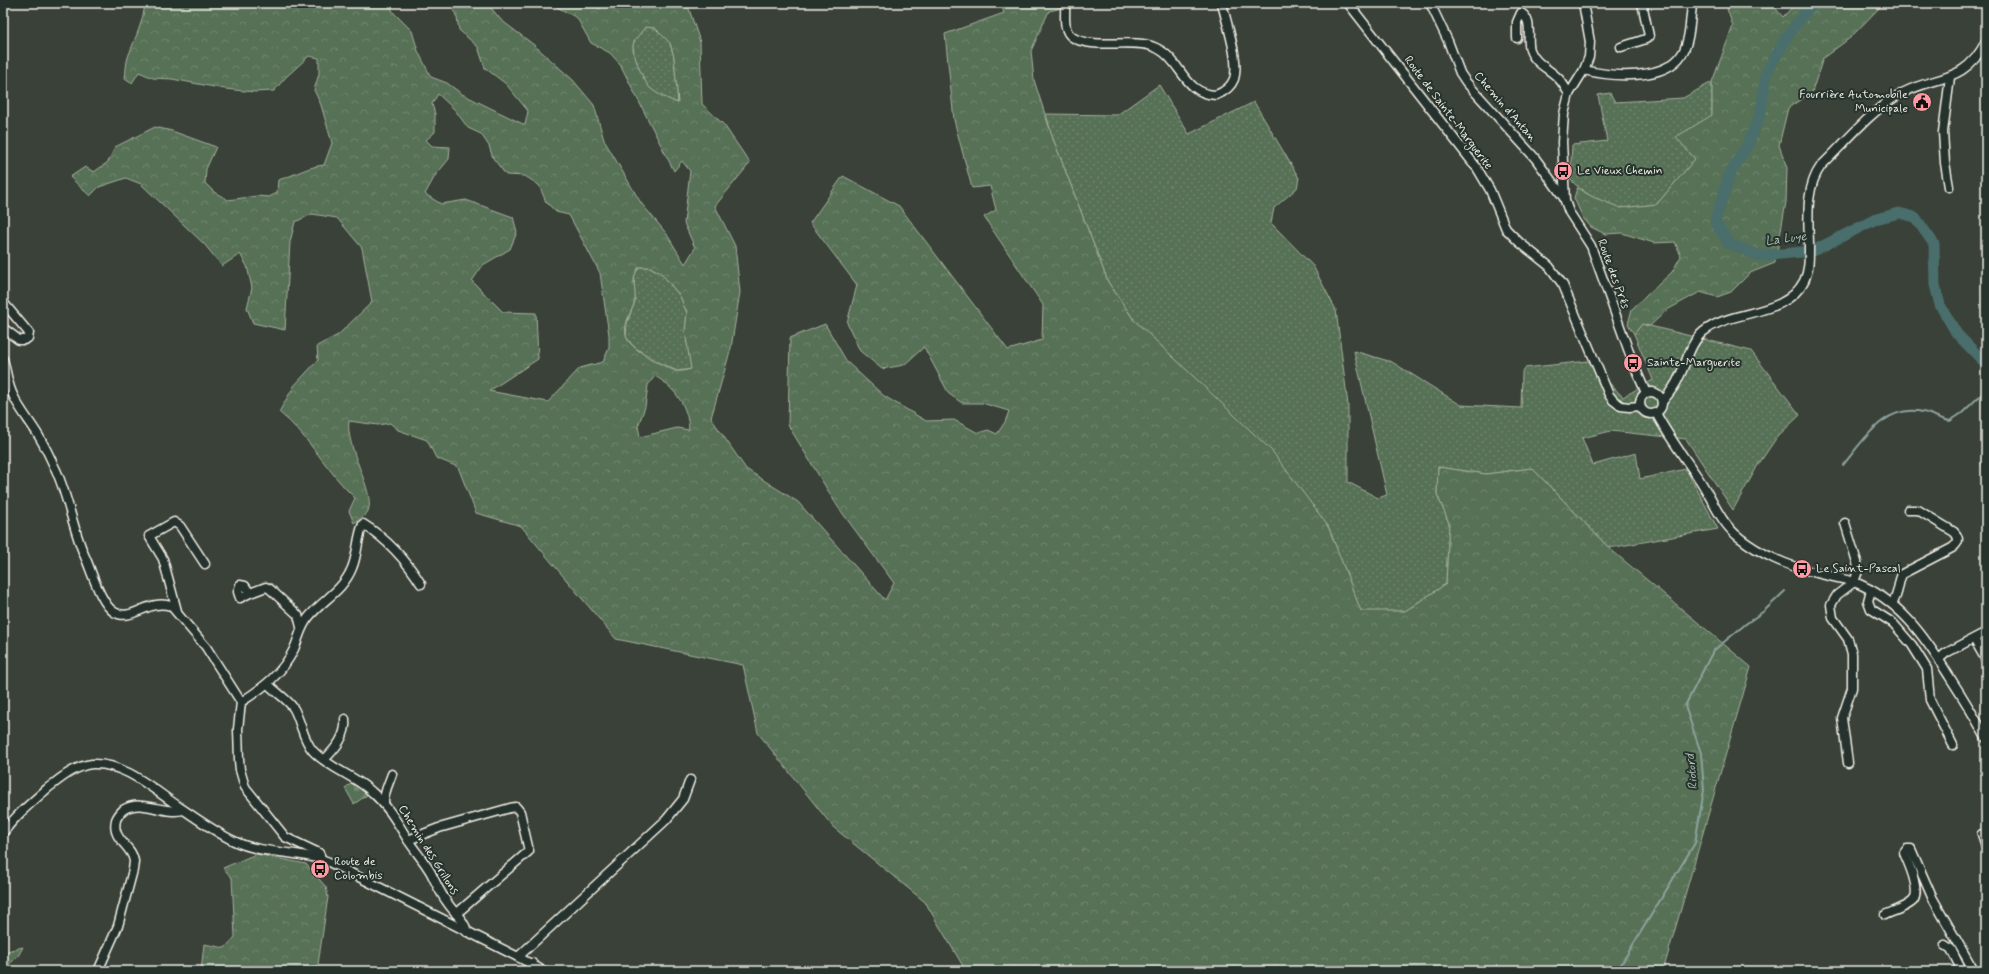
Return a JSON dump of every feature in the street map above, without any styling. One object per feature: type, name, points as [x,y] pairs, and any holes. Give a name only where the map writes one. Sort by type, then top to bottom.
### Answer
[{"type":"street","points":[[1064,3],[1066,27],[1071,36],[1084,42],[1152,46],[1165,53],[1199,92],[1216,96],[1231,85],[1235,74],[1235,60],[1222,3]]},
{"type":"street","name":"Route de Sainte-Marguerite","points":[[1348,3],[1477,168],[1490,190],[1506,229],[1519,242],[1542,259],[1557,275],[1570,298],[1585,342],[1613,400],[1625,407],[1640,406]]},
{"type":"street","name":"Chemin d'Antan","points":[[1430,3],[1448,41],[1460,73],[1466,82],[1535,158],[1564,198]]},
{"type":"street","name":"Route des Prés","points":[[1583,3],[1590,42],[1589,57],[1584,70],[1569,94],[1564,114],[1562,142],[1564,198],[1569,212],[1591,246],[1633,363],[1646,393]]},
{"type":"street","points":[[1622,47],[1646,39],[1650,36],[1642,3]]},
{"type":"street","points":[[1584,70],[1594,73],[1648,75],[1671,65],[1682,53],[1686,45],[1692,6]]},
{"type":"street","points":[[1516,38],[1517,22],[1521,13],[1527,17],[1529,43],[1534,56],[1559,79],[1569,94]]},
{"type":"street","points":[[1676,385],[1671,389],[1657,393],[1646,393],[1641,397],[1640,406],[1647,413],[1656,413],[1662,406],[1662,402],[1676,385],[1695,341],[1702,333],[1718,323],[1784,301],[1800,288],[1805,280],[1809,264],[1810,189],[1821,166],[1881,108],[1894,98],[1909,90],[1946,79],[1958,73],[1977,56],[1986,41]]},
{"type":"street","points":[[1946,79],[1943,132],[1945,163],[1949,187]]},
{"type":"street","points":[[3,302],[29,334],[28,338],[19,340],[3,328]]},
{"type":"street","points":[[3,359],[7,380],[13,396],[41,440],[57,472],[84,555],[107,605],[113,612],[123,616],[155,604],[164,603],[171,606],[177,612],[206,646],[241,702],[238,729],[239,765],[245,787],[284,837],[319,853],[322,860]]},
{"type":"street","points":[[1657,393],[1662,402]]},
{"type":"street","points":[[1656,413],[1710,496],[1719,514],[1735,534],[1758,549],[1793,565],[1854,582],[1871,590],[1892,604],[1914,624],[1939,659],[1985,733]]},
{"type":"street","points":[[1892,604],[1898,595],[1902,574],[1952,548],[1957,544],[1958,540],[1958,536],[1954,532],[1918,510],[1908,510]]},
{"type":"street","points":[[177,612],[163,560],[149,536],[174,522],[180,526],[205,564]]},
{"type":"street","points":[[1846,523],[1857,562],[1858,571],[1854,582],[1837,596],[1831,605],[1833,618],[1848,639],[1852,654],[1852,688],[1842,718],[1848,764]]},
{"type":"street","points":[[241,702],[268,684],[288,660],[301,627],[315,610],[338,590],[348,577],[353,567],[357,538],[363,524],[380,536],[411,567],[421,584]]},
{"type":"street","points":[[250,593],[266,587],[270,589],[298,615],[301,627]]},
{"type":"street","points":[[1871,590],[1868,601],[1871,609],[1893,623],[1912,645],[1927,669],[1930,700],[1952,746]]},
{"type":"street","points":[[1939,659],[1946,653],[1986,632]]},
{"type":"street","points":[[1974,638],[1986,660]]},
{"type":"street","name":"Chemin des Grillons","points":[[268,684],[278,695],[288,701],[299,720],[308,744],[333,768],[362,783],[384,803],[398,821],[408,840],[430,872],[447,904],[466,926],[467,932]]},
{"type":"street","points":[[324,760],[340,742],[346,728],[345,719]]},
{"type":"street","points":[[3,833],[34,800],[58,780],[73,770],[92,764],[101,764],[121,770],[235,842],[322,860],[518,956],[544,971]]},
{"type":"street","points":[[384,803],[384,793],[392,774]]},
{"type":"street","points":[[518,956],[666,820],[683,799],[690,780]]},
{"type":"street","points":[[98,971],[118,926],[133,870],[134,861],[131,854],[116,835],[115,826],[117,818],[121,812],[136,805],[165,811],[176,812],[183,810]]},
{"type":"street","points":[[408,840],[439,828],[504,810],[516,807],[520,812],[529,851],[456,914]]},
{"type":"street","points":[[1982,834],[1986,846]]},
{"type":"street","points":[[1885,915],[1908,904],[1916,896],[1916,889],[1904,853],[1907,849],[1911,849],[1932,897],[1974,971]]},
{"type":"street","points":[[1945,945],[1951,949],[1962,971]]},
{"type":"street","points":[[527,971],[532,963]]},
{"type":"green space","points":[[145,3],[388,3],[394,13],[412,31],[418,51],[431,77],[447,83],[462,94],[525,125],[528,111],[506,84],[485,68],[478,47],[459,30],[457,18],[451,3],[487,3],[501,20],[534,45],[573,80],[594,105],[604,140],[641,203],[666,233],[685,264],[695,248],[684,223],[690,171],[682,161],[674,171],[620,64],[610,53],[591,43],[577,18],[550,3],[583,3],[600,9],[604,3],[684,3],[688,6],[700,42],[702,104],[724,125],[750,163],[715,206],[735,246],[740,292],[731,348],[711,418],[746,469],[798,502],[885,600],[894,583],[838,507],[788,425],[790,338],[825,324],[847,362],[884,396],[926,421],[954,420],[978,433],[988,430],[997,434],[1005,422],[1009,411],[982,403],[962,403],[949,394],[924,347],[904,365],[882,369],[860,351],[847,323],[857,285],[810,223],[843,176],[899,206],[1008,350],[1042,340],[1043,305],[984,217],[996,210],[990,186],[972,188],[954,120],[945,34],[1004,13],[1001,3],[1058,3],[1058,9],[1049,11],[1031,51],[1034,80],[1052,136],[1108,282],[1134,320],[1272,451],[1328,526],[1361,611],[1405,611],[1446,584],[1449,523],[1437,494],[1438,467],[1486,474],[1532,468],[1609,548],[1751,667],[1663,971],[966,971],[925,902],[833,827],[758,733],[743,665],[616,639],[521,526],[476,513],[458,467],[436,458],[427,440],[398,430],[390,423],[378,425],[349,421],[351,444],[368,493],[369,503],[367,513],[354,523],[349,511],[355,498],[345,488],[300,432],[279,412],[294,386],[318,360],[317,346],[338,335],[372,302],[362,248],[337,218],[312,214],[295,222],[290,242],[285,330],[253,323],[247,308],[252,288],[247,266],[240,254],[222,266],[205,245],[141,184],[126,178],[99,187],[90,196],[70,177],[85,167],[94,172],[108,162],[115,147],[155,127],[172,131],[216,147],[206,169],[205,183],[214,192],[228,200],[257,196],[269,197],[277,193],[278,180],[312,167],[324,165],[332,143],[321,105],[314,90],[319,74],[319,58],[309,56],[285,78],[274,91],[255,92],[225,89],[172,79],[153,78],[139,72],[132,83],[125,78],[127,62],[141,24]],"holes":[[[645,27],[655,28],[670,43],[674,57],[678,103],[663,97],[648,85],[634,55],[633,45],[636,38]],[[438,94],[455,110],[468,128],[481,134],[489,146],[493,158],[506,175],[525,176],[539,185],[546,202],[556,212],[569,215],[600,273],[609,335],[609,348],[603,362],[580,368],[548,402],[489,391],[538,359],[536,313],[503,312],[472,281],[483,265],[510,249],[517,232],[513,217],[466,200],[441,204],[425,194],[435,176],[449,159],[450,147],[432,146],[426,140],[435,132],[435,114],[432,104]],[[639,267],[650,267],[661,273],[680,296],[687,313],[685,331],[691,369],[676,371],[656,362],[633,346],[626,336],[625,331],[627,321],[635,300],[634,279]],[[655,376],[669,386],[679,398],[683,406],[686,413],[689,430],[677,428],[640,437],[638,426],[645,407],[648,385]]]},
{"type":"green space","points":[[1741,3],[1771,3],[1783,17],[1796,3],[1884,3],[1850,38],[1823,58],[1812,92],[1788,108],[1779,145],[1787,168],[1786,202],[1775,263],[1750,273],[1731,292],[1717,297],[1700,292],[1667,310],[1650,326],[1642,324],[1634,334],[1628,324],[1632,309],[1672,272],[1681,256],[1675,242],[1654,243],[1622,233],[1605,234],[1591,227],[1583,218],[1574,198],[1577,188],[1593,197],[1621,208],[1657,204],[1695,159],[1676,137],[1712,115],[1712,82],[1733,26],[1727,9]]},
{"type":"green space","points":[[645,27],[655,28],[670,43],[674,57],[678,103],[663,97],[650,88],[642,75],[634,55],[633,45],[636,38]]},
{"type":"green space","points":[[1712,82],[1712,115],[1695,159],[1657,204],[1626,208],[1609,205],[1594,198],[1574,184],[1570,179],[1572,145],[1607,141],[1598,95],[1610,93],[1615,102],[1683,98]]},
{"type":"green space","points":[[1159,85],[1189,134],[1254,102],[1299,178],[1297,188],[1274,208],[1271,223],[1313,266],[1336,310],[1348,405],[1348,482],[1378,498],[1387,495],[1354,351],[1392,362],[1461,405],[1521,408],[1522,372],[1525,368],[1588,361],[1623,397],[1653,380],[1634,334],[1642,324],[1751,351],[1800,415],[1777,437],[1758,465],[1733,510],[1686,439],[1611,431],[1582,438],[1593,465],[1636,453],[1640,479],[1686,469],[1718,529],[1609,548],[1532,468],[1486,474],[1438,467],[1437,494],[1449,523],[1446,584],[1405,611],[1361,612],[1328,526],[1134,320],[1108,282],[1052,136],[1046,114],[1117,115]]},
{"type":"green space","points":[[639,267],[650,267],[661,273],[680,296],[687,313],[685,331],[692,369],[677,371],[660,363],[634,347],[626,337],[627,323],[635,301],[634,276]]},
{"type":"green space","points":[[355,781],[367,795],[354,804],[345,788]]},
{"type":"green space","points":[[256,854],[306,864],[326,887],[328,897],[317,971],[201,971],[204,944],[225,948],[235,937],[232,878],[223,868]]},
{"type":"green space","points":[[23,947],[18,956],[3,970],[3,952]]},
{"type":"waterway","name":"La Luye","points":[[1812,3],[1786,38],[1766,74],[1761,112],[1747,146],[1730,174],[1715,221],[1728,243],[1759,256],[1813,251],[1876,219],[1899,213],[1915,217],[1934,244],[1935,285],[1940,305],[1957,334],[1986,364]]},
{"type":"waterway","points":[[1843,465],[1868,435],[1887,418],[1897,413],[1910,411],[1923,412],[1950,421],[1962,413],[1986,390]]},
{"type":"waterway","name":"La Luye","points":[[1986,459],[1986,464]]},
{"type":"waterway","name":"Riotord","points":[[1617,971],[1695,843],[1704,790],[1701,753],[1685,706],[1713,651],[1764,611],[1785,591]]},
{"type":"place","name":"Fourrière Automobile Municipale","points":[[1922,102]]},
{"type":"place","name":"Le Vieux Chemin","points":[[1563,171]]},
{"type":"place","name":"Sainte-Marguerite","points":[[1633,363]]},
{"type":"place","name":"Le Saint-Pascal","points":[[1802,569]]},
{"type":"place","name":"Route de Colombis","points":[[320,869]]}]
